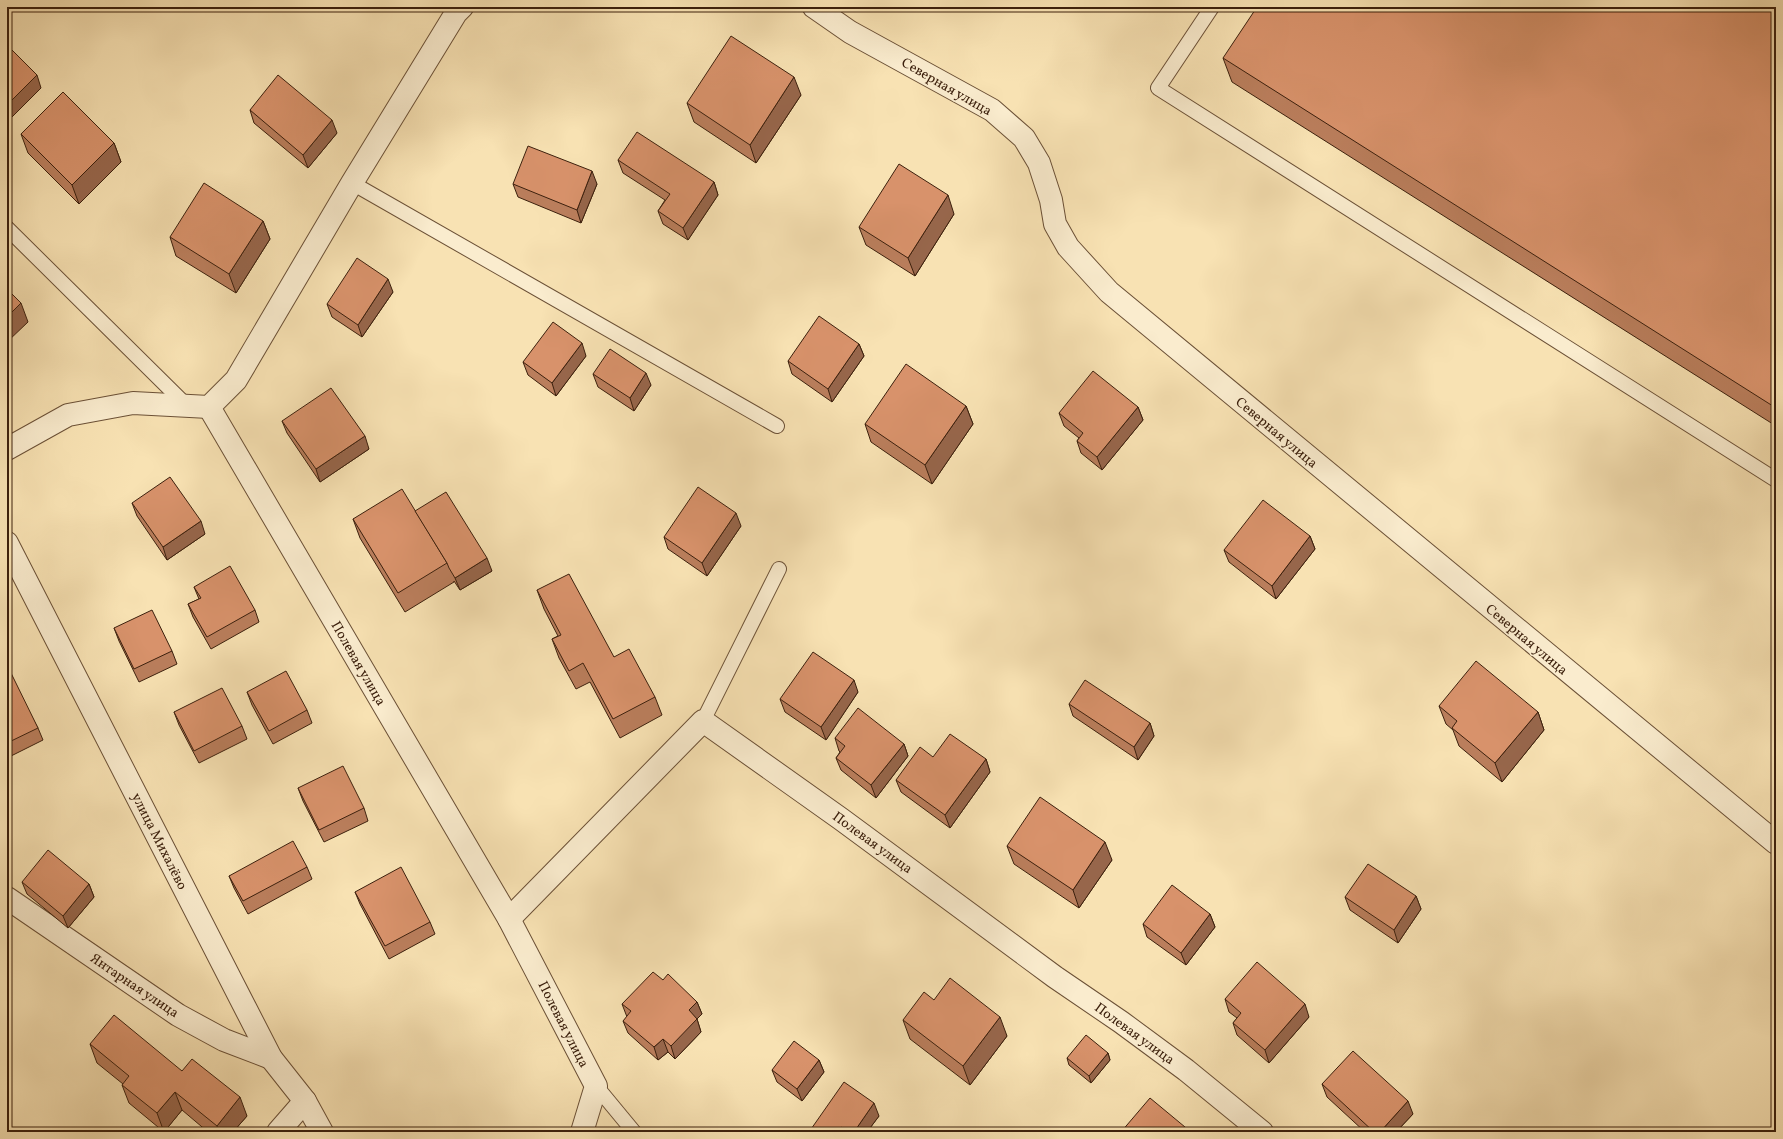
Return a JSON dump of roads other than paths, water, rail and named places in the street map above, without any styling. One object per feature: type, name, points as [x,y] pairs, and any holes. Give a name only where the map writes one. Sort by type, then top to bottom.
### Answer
[{"type":"street","points":[[7,449],[68,415],[133,403],[209,406],[236,380],[352,183],[456,13],[462,7]]},
{"type":"street","name":"Северная улица","points":[[814,7],[850,32],[992,110],[1024,138],[1039,163],[1051,200],[1055,224],[1068,247],[1109,292],[1776,843]]},
{"type":"street","name":"Полевая улица","points":[[209,406],[509,918],[596,1086]]},
{"type":"street","name":"улица Михалёво","points":[[7,543],[271,1058],[305,1101],[322,1132]]},
{"type":"street","points":[[509,918],[704,721]]},
{"type":"street","name":"Полевая улица","points":[[704,721],[841,819],[1055,977],[1121,1022],[1186,1070],[1262,1132]]},
{"type":"street","name":"Янтарная улица","points":[[7,898],[178,1015],[224,1040],[271,1058]]},
{"type":"street","points":[[582,1132],[596,1086]]},
{"type":"street","points":[[278,1132],[305,1101]]},
{"type":"lane","points":[[1212,7],[1158,88],[1776,480]]},
{"type":"lane","points":[[352,183],[778,426]]},
{"type":"lane","points":[[7,228],[187,406]]},
{"type":"lane","points":[[704,721],[779,569]]},
{"type":"lane","points":[[596,1086],[634,1132]]}]
